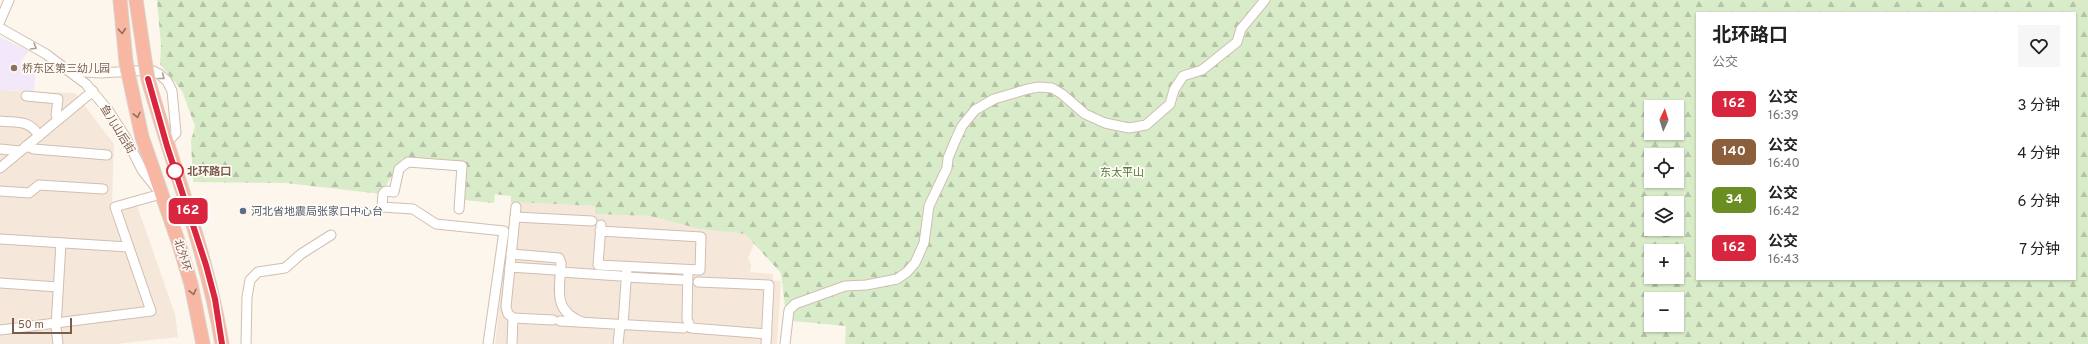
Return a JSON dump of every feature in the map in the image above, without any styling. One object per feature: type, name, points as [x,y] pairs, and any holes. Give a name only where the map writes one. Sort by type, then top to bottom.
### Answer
[{"type":"highway","name":"北外环","points":[[120,0],[126,62],[142,137],[180,244],[191,284],[203,344]]},
{"type":"highway","name":"北外环","points":[[136,0],[148,79],[164,135],[206,265],[215,299],[222,344]]},
{"type":"street","points":[[0,21],[9,0]]},
{"type":"street","points":[[785,344],[789,310],[795,304],[845,286],[866,285],[897,279],[907,272],[915,263],[924,243],[929,206],[947,168],[948,158],[956,138],[962,126],[975,110],[994,99],[1039,87],[1052,88],[1062,94],[1084,114],[1105,123],[1129,128],[1146,125],[1170,104],[1174,90],[1183,76],[1202,70],[1237,42],[1241,29],[1265,0]]},
{"type":"street","name":"鱼儿山后街","points":[[0,28],[46,54],[93,91],[126,138],[142,170],[161,194]]},
{"type":"street","points":[[69,71],[101,73],[152,70],[159,74],[167,81],[172,90],[176,133],[171,138],[164,135]]},
{"type":"street","points":[[0,168],[93,91]]},
{"type":"street","points":[[26,96],[58,98],[56,115],[59,119]]},
{"type":"street","points":[[0,121],[28,124],[32,126],[39,136]]},
{"type":"street","points":[[0,149],[23,148],[107,155]]},
{"type":"street","points":[[459,209],[462,166],[408,162],[399,169],[394,192],[386,191],[383,194],[382,207],[413,210],[436,224],[504,231],[488,344]]},
{"type":"street","points":[[0,191],[29,193],[39,185],[103,189]]},
{"type":"street","points":[[0,330],[151,311],[115,207],[161,194]]},
{"type":"street","points":[[592,221],[515,212],[506,307],[508,314],[513,318],[684,328]]},
{"type":"street","points":[[601,228],[701,237],[700,270],[627,267],[598,265],[601,228]]},
{"type":"street","points":[[246,344],[247,297],[250,280],[258,272],[285,268],[301,254],[331,235]]},
{"type":"street","points":[[0,239],[128,247]]},
{"type":"street","points":[[58,344],[56,322],[61,243]]},
{"type":"street","points":[[511,254],[559,258],[561,263],[558,271],[560,304],[569,315],[582,322]]},
{"type":"street","points":[[510,267],[682,280]]},
{"type":"street","points":[[618,344],[621,325],[623,276],[627,267]]},
{"type":"street","points":[[688,270],[687,319],[691,328],[767,334]]},
{"type":"street","points":[[698,282],[769,286],[766,344]]},
{"type":"street","points":[[0,283],[58,287]]},
{"type":"street","points":[[512,344],[513,318]]},
{"type":"shaded area","name":"桥东区第三幼儿园","points":[[0,37],[29,51],[20,62],[35,75],[34,91],[0,90]]},
{"type":"shaded area","points":[[0,90],[75,93],[114,144],[112,204],[134,197],[175,314],[178,337],[116,344],[0,344]]},
{"type":"shaded area","points":[[511,202],[595,206],[595,214],[650,216],[700,229],[745,234],[754,244],[748,258],[751,265],[750,272],[773,274],[773,280],[781,281],[777,344],[495,344]]},
{"type":"green space","name":"东太平山","points":[[157,0],[2088,0],[2088,344],[845,344],[846,326],[793,321],[785,307],[781,273],[745,234],[700,229],[650,216],[595,214],[595,206],[511,202],[511,196],[495,194],[494,203],[464,200],[465,163],[402,159],[381,194],[286,183],[193,182],[191,141],[195,126],[182,91],[160,64],[161,45]]},
{"type":"bus line","name":"162","points":[[148,79],[167,146],[206,265],[215,299],[222,344]]},
{"type":"place","name":"桥东区第三幼儿园","points":[[14,68]]},
{"type":"place","name":"北环路口","points":[[175,171]]},
{"type":"place","name":"河北省地震局张家口中心台","points":[[243,211]]}]
